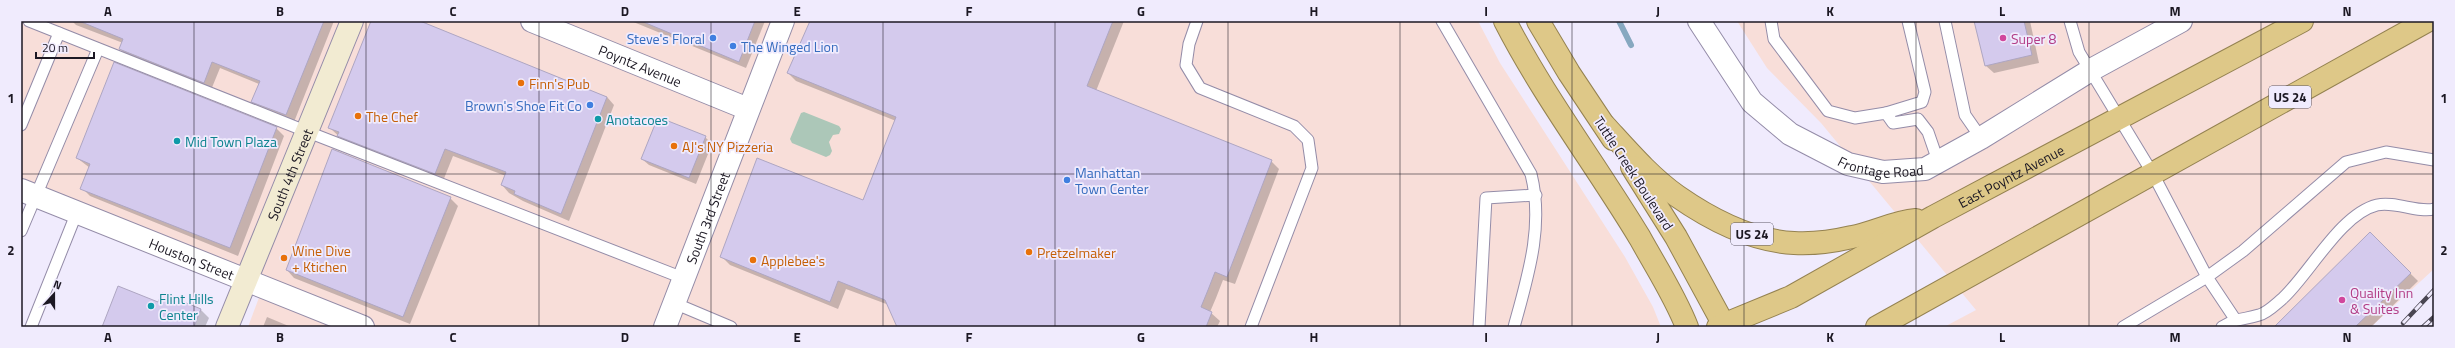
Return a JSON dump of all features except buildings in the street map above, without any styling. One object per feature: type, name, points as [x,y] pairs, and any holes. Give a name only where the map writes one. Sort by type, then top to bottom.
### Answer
[{"type":"highway","points":[[1505,21],[1534,74],[1620,206],[1659,271],[1687,327]]},
{"type":"highway","name":"Tuttle Creek Boulevard","points":[[1538,21],[1648,191],[1723,326]]},
{"type":"highway","name":"East Poyntz Avenue","points":[[1723,326],[1791,297],[1933,218],[2302,21]]},
{"type":"highway","name":"US 24","points":[[1877,327],[2428,21]]},
{"type":"highway","name":"US 24","points":[[1605,126],[1643,167],[1676,196],[1715,219],[1756,236],[1794,243],[1852,237],[1898,222],[1933,218]]},
{"type":"main road","name":"South 4th Street","points":[[227,327],[308,132],[352,21]]},
{"type":"street","name":"Poyntz Avenue","points":[[532,21],[748,108]]},
{"type":"street","name":"South 3rd Street","points":[[665,327],[748,108],[783,21]]},
{"type":"street","name":"Frontage Road","points":[[1699,21],[1752,102],[1790,134],[1848,164],[1883,172],[1925,168],[1981,138],[2091,70],[2181,21]]},
{"type":"street","name":"Houston Street","points":[[28,193],[362,327]]},
{"type":"lane","points":[[29,21],[308,132],[684,278]]},
{"type":"lane","points":[[1197,21],[1189,44],[1186,65],[1200,88],[1294,126],[1308,140],[1312,168],[1251,327]]},
{"type":"lane","points":[[1442,21],[1531,174],[1536,195],[1537,221],[1534,247],[1514,327]]},
{"type":"lane","points":[[1771,21],[1774,39],[1828,111],[1855,118],[1886,113],[1922,102],[1925,92],[1908,21]]},
{"type":"lane","points":[[1945,21],[1965,115],[1981,138]]},
{"type":"lane","points":[[2070,21],[2079,52],[2153,174],[2208,278],[2235,319]]},
{"type":"lane","points":[[21,125],[59,33]]},
{"type":"lane","points":[[21,231],[28,193],[98,49]]},
{"type":"lane","points":[[1886,113],[1893,123],[1918,119],[1928,132],[1938,161]]},
{"type":"lane","points":[[2123,327],[2208,278],[2243,251],[2346,162],[2386,152],[2434,160]]},
{"type":"lane","points":[[1479,327],[1486,198],[1536,195]]},
{"type":"lane","points":[[2222,327],[2235,319],[2260,315],[2282,299],[2336,236],[2359,214],[2376,206],[2389,204],[2429,210],[2434,209]]},
{"type":"lane","points":[[32,327],[77,212]]},
{"type":"lane","points":[[674,303],[730,327]]},
{"type":"shaded area","points":[[21,21],[1478,21],[1500,63],[1625,257],[1653,307],[1661,327],[248,327],[267,276],[21,179]]},
{"type":"shaded area","points":[[1737,21],[2434,21],[2434,269],[2371,327],[1944,327],[1976,310],[1821,123],[1767,68]]},
{"type":"green space","points":[[804,112],[839,126],[841,129],[839,134],[833,135],[829,142],[832,151],[830,155],[826,157],[792,143],[790,139],[801,113]]},
{"type":"waterway","points":[[1619,21],[1631,45]]},
{"type":"railway","points":[[2403,323],[2434,290]]},
{"type":"railway","points":[[2423,327],[2434,317]]},
{"type":"place","name":"Steve's Floral","points":[[713,38]]},
{"type":"place","name":"Super 8","points":[[2003,38]]},
{"type":"place","name":"The Winged Lion","points":[[733,46]]},
{"type":"place","name":"Finn's Pub","points":[[521,83]]},
{"type":"place","name":"Brown's Shoe Fit Co","points":[[590,105]]},
{"type":"place","name":"The Chef","points":[[358,116]]},
{"type":"place","name":"Anotacoes","points":[[598,119]]},
{"type":"place","name":"Mid Town Plaza","points":[[177,141]]},
{"type":"place","name":"AJ's NY Pizzeria","points":[[674,146]]},
{"type":"place","name":"Manhattan Town Center","points":[[1067,180]]},
{"type":"place","name":"Pretzelmaker","points":[[1029,252]]},
{"type":"place","name":"Wine Dive + Ktichen","points":[[284,258]]},
{"type":"place","name":"Applebee's","points":[[753,260]]},
{"type":"place","name":"Quality Inn & Suites","points":[[2342,300]]},
{"type":"place","name":"Flint Hills Center","points":[[151,306]]}]
